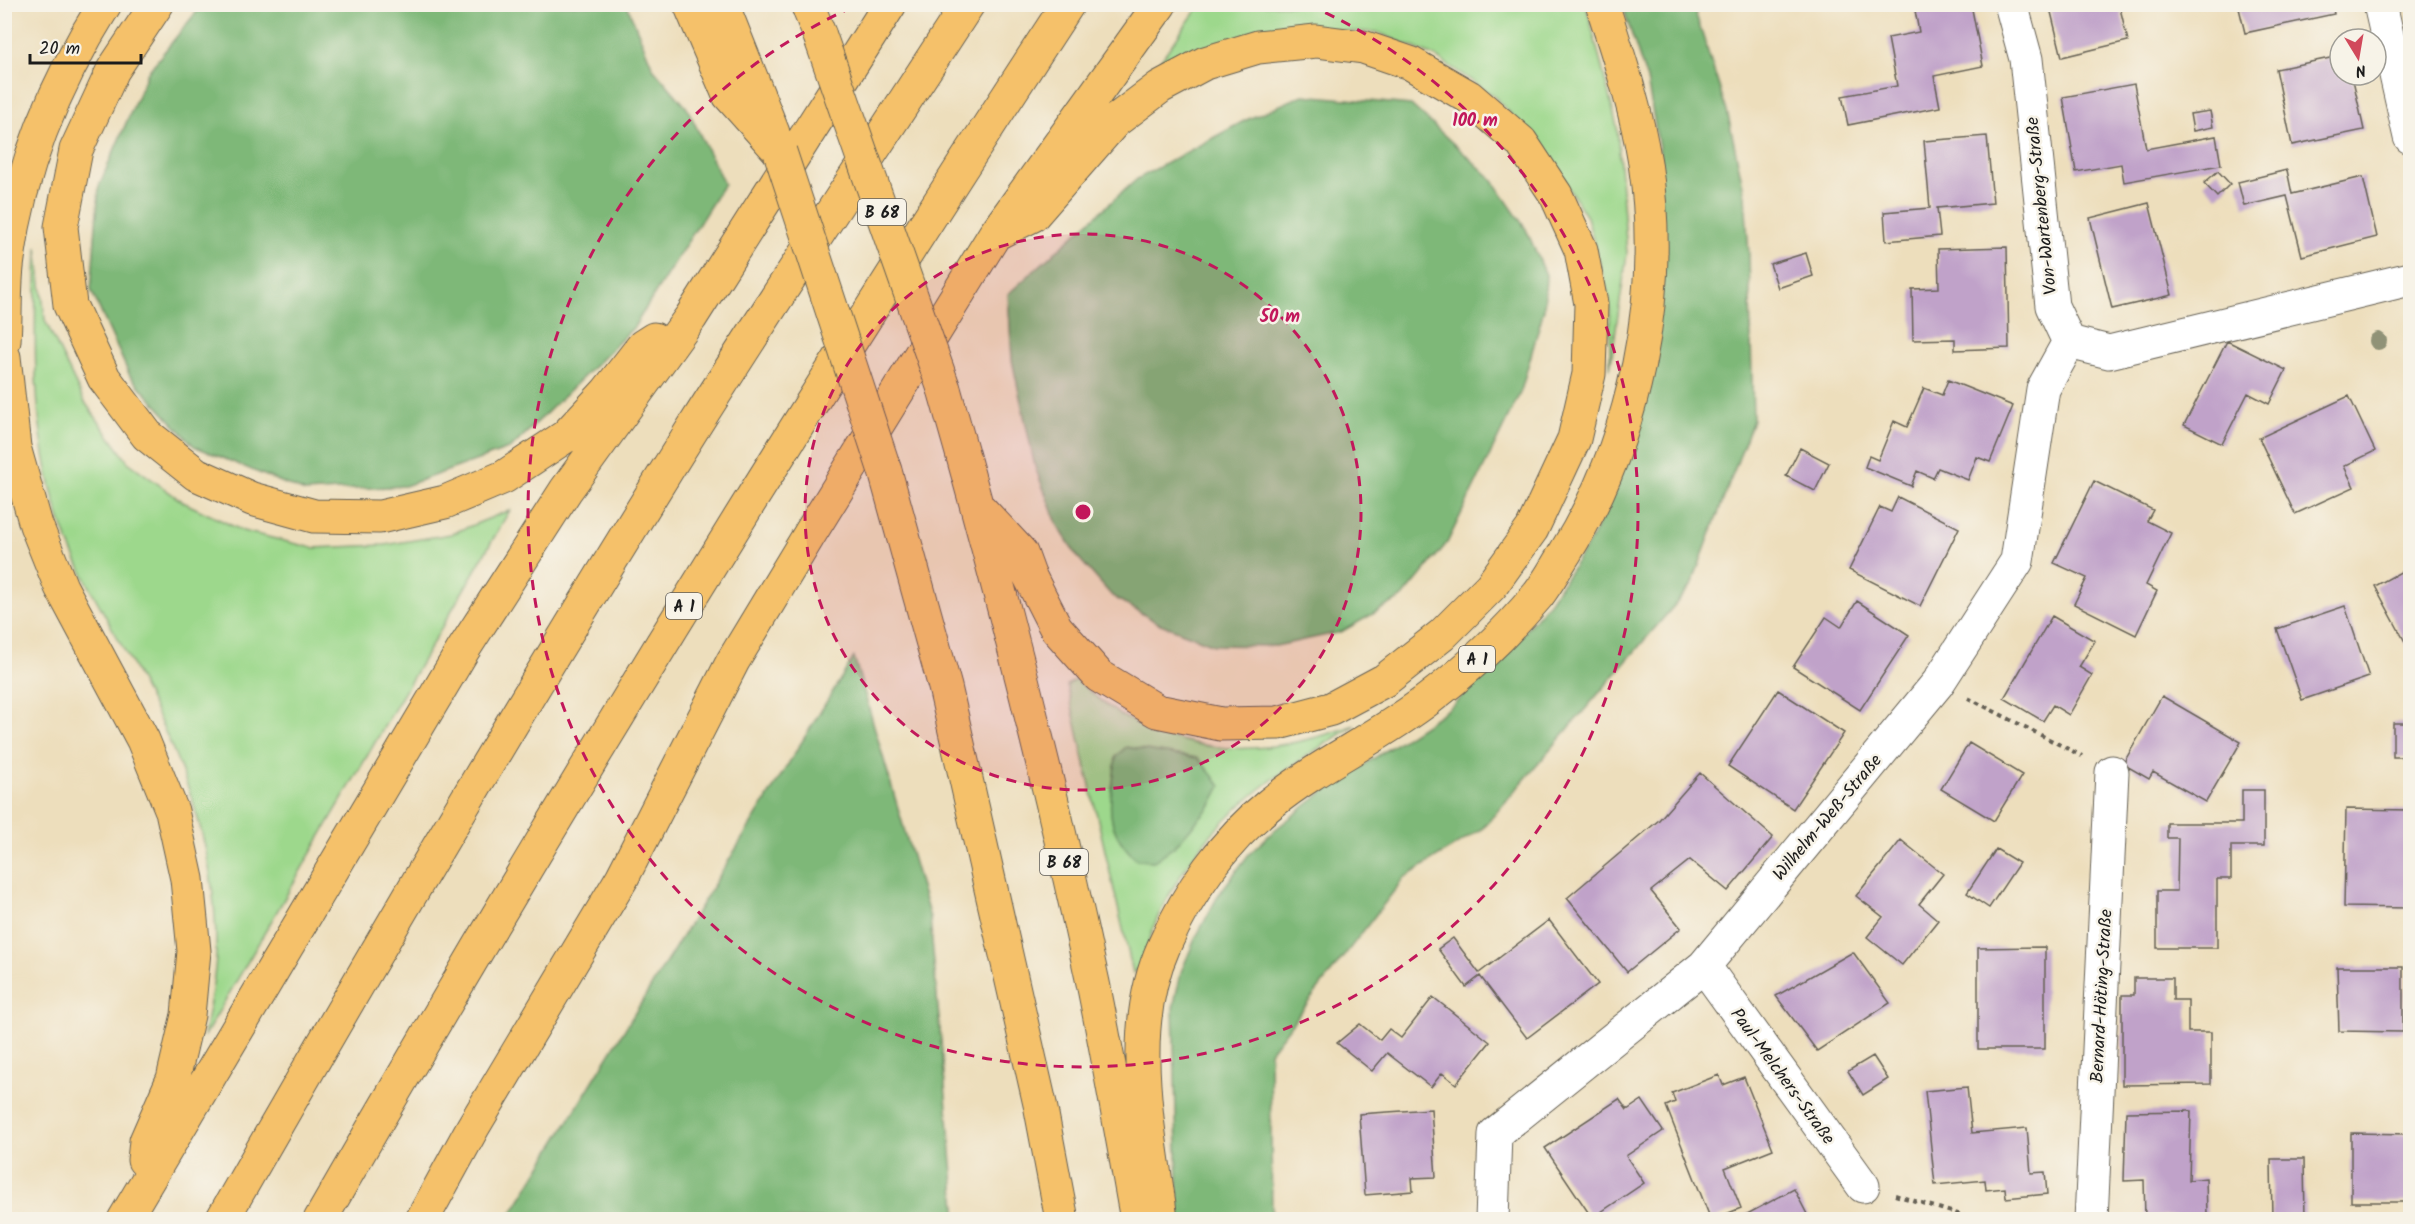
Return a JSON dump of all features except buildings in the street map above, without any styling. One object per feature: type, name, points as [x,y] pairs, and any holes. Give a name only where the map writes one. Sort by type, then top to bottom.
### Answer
[{"type":"highway","points":[[4,341],[8,259],[29,158],[65,71],[105,4]]},
{"type":"highway","points":[[157,4],[113,70],[76,150],[61,227],[70,305],[104,378],[147,435],[196,474],[252,499],[314,516],[380,516],[445,502],[504,477],[566,436],[607,392],[643,346],[691,317]]},
{"type":"highway","points":[[690,4],[729,95],[780,152]]},
{"type":"highway","points":[[722,4],[780,152],[885,471],[945,687],[1040,1104],[1062,1220]]},
{"type":"highway","name":"B 68","points":[[807,4],[944,388],[978,507],[1034,731],[1093,984],[1137,1220]]},
{"type":"highway","points":[[124,1220],[463,650],[566,490],[691,317],[890,4]]},
{"type":"highway","points":[[222,1220],[320,1048],[525,700],[695,425],[968,4]]},
{"type":"highway","name":"A 1","points":[[320,1220],[596,750],[754,492],[1068,4]]},
{"type":"highway","points":[[422,1220],[622,878],[733,661],[995,234],[1160,4]]},
{"type":"highway","name":"A 1","points":[[1161,1220],[1142,1064],[1146,1007],[1163,948],[1192,893],[1230,843],[1270,804],[1430,699],[1484,653],[1540,593],[1581,527],[1604,476],[1630,398],[1647,312],[1650,234],[1645,164],[1631,97],[1602,4]]},
{"type":"highway","points":[[978,507],[1021,553],[1029,575],[1056,628],[1099,676],[1157,711],[1221,724],[1278,723],[1331,709],[1385,680],[1442,635],[1491,586],[1532,529],[1574,439],[1589,374],[1591,304],[1581,250],[1556,195],[1521,142],[1469,97],[1410,63],[1363,47],[1316,41],[1258,47],[1205,63],[1160,87],[1115,121],[1033,215],[995,234]]},
{"type":"highway","points":[[4,357],[14,447],[36,525],[61,587],[143,740],[172,811],[187,879],[194,951],[188,1015],[173,1079],[146,1141],[141,1188]]},
{"type":"highway","points":[[431,1220],[442,1184]]},
{"type":"street","name":"Von-Wartenberg-Straße","points":[[2011,4],[2026,59],[2052,306],[2069,342]]},
{"type":"street","points":[[2380,4],[2410,136]]},
{"type":"street","points":[[2069,342],[2109,352],[2410,279]]},
{"type":"street","name":"Wilhelm-Weß-Straße","points":[[1492,1220],[1495,1134],[1704,966],[1938,683],[2017,561],[2043,389],[2069,342]]},
{"type":"street","name":"Bernard-Höting-Straße","points":[[2091,1220],[2112,772]]},
{"type":"street","name":"Paul-Melchers-Straße","points":[[1704,966],[1863,1186]]},
{"type":"path","points":[[1938,683],[2112,772]]},
{"type":"path","points":[[1863,1186],[1978,1220]]},
{"type":"green space","points":[[202,5],[627,5],[653,68],[687,108],[724,184],[634,327],[511,448],[405,486],[305,492],[194,446],[130,376],[91,290],[99,186],[148,72]]},
{"type":"green space","points":[[1200,5],[1586,5],[1617,127],[1627,254],[1610,369],[1610,301],[1587,217],[1544,149],[1493,95],[1436,57],[1377,32],[1269,30],[1157,65]]},
{"type":"green space","points":[[1622,5],[1693,5],[1728,115],[1745,196],[1749,255],[1753,420],[1691,586],[1483,828],[1404,878],[1270,1052],[1272,1219],[1179,1220],[1173,1008],[1181,972],[1195,939],[1219,894],[1249,854],[1277,828],[1326,790],[1447,710],[1498,663],[1550,601],[1591,540],[1615,487],[1661,159],[1647,80]]},
{"type":"green space","points":[[1303,95],[1411,105],[1491,178],[1526,229],[1546,275],[1544,309],[1521,391],[1447,543],[1403,597],[1341,632],[1276,646],[1214,645],[1158,623],[1112,596],[1077,556],[1058,526],[1035,467],[1012,360],[1008,294],[1137,179],[1244,121]]},
{"type":"green space","points":[[37,247],[45,320],[84,401],[128,462],[183,502],[243,531],[313,548],[385,545],[451,534],[510,510],[204,1037],[216,962],[215,911],[210,871],[202,834],[178,762],[146,691],[81,570],[59,517],[43,450],[36,383]]},
{"type":"green space","points":[[854,657],[930,918],[957,1219],[508,1219]]},
{"type":"green space","points":[[1076,680],[1124,717],[1153,731],[1182,741],[1210,746],[1267,747],[1325,735],[1355,725],[1260,789],[1218,827],[1200,848],[1171,892],[1156,922],[1142,963],[1133,973],[1067,685]]},
{"type":"green space","points":[[1126,747],[1198,758],[1221,786],[1211,805],[1175,846],[1154,861],[1137,860],[1117,835],[1113,823],[1111,800],[1116,756]]}]
